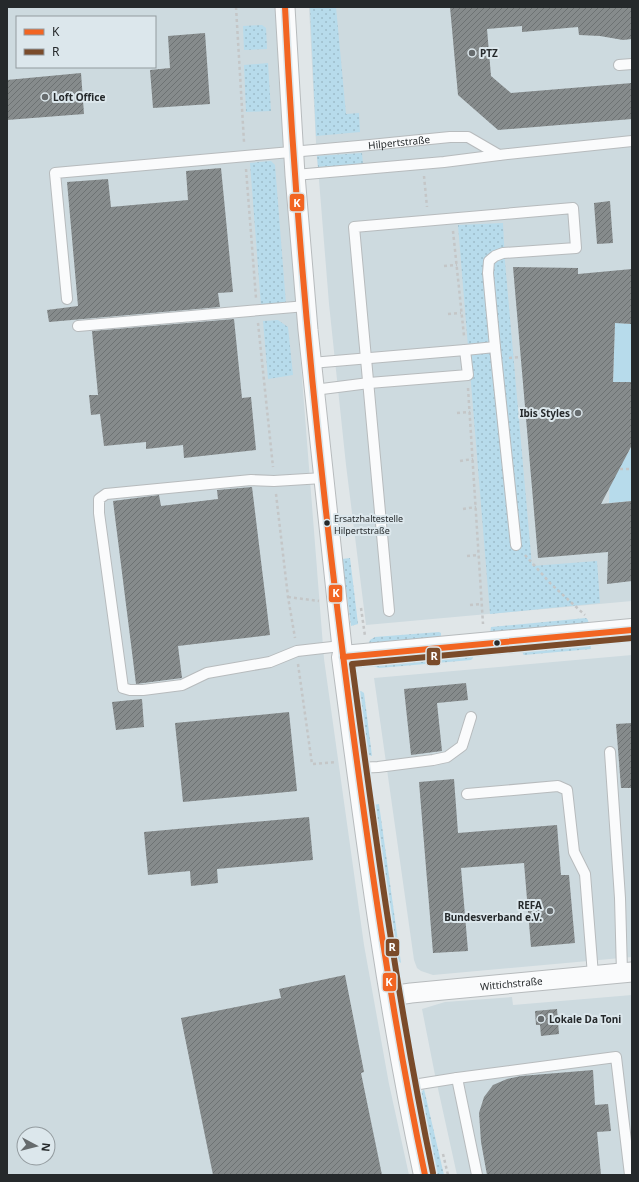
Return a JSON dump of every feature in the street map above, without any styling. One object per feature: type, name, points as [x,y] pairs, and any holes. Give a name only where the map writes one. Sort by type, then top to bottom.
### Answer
[{"type":"main road","points":[[426,1175],[407,1086],[391,996],[357,768],[342,652],[632,630]]},
{"type":"street","points":[[285,7],[295,175],[311,364],[342,652]]},
{"type":"street","name":"Wittichstraße","points":[[391,996],[627,972]]},
{"type":"lane","points":[[619,65],[632,64]]},
{"type":"lane","name":"Hilpertstraße","points":[[67,299],[55,173],[370,145],[429,138],[468,136],[499,154]]},
{"type":"lane","points":[[295,175],[423,164],[499,154],[632,141]]},
{"type":"lane","points":[[389,611],[354,227],[573,208],[576,248],[503,253],[495,256],[489,261],[488,273],[495,347],[516,545]]},
{"type":"lane","points":[[78,326],[306,306]]},
{"type":"lane","points":[[311,364],[495,347]]},
{"type":"lane","points":[[314,390],[369,383],[468,375],[465,350]]},
{"type":"lane","points":[[323,478],[274,481],[250,480],[106,494],[99,499],[99,513],[123,688],[130,690],[143,690],[182,685],[208,673],[270,662],[297,651],[342,652]]},
{"type":"lane","points":[[357,768],[378,767],[447,757],[462,746],[471,717]]},
{"type":"lane","points":[[610,752],[620,898],[627,972]]},
{"type":"lane","points":[[467,794],[558,786],[567,790],[574,852],[585,874],[593,975]]},
{"type":"lane","points":[[407,1086],[616,1057],[630,1175]]},
{"type":"lane","points":[[457,1078],[477,1175]]},
{"type":"path","points":[[236,7],[245,156],[257,310],[274,481],[288,597],[297,651],[312,764],[336,762]]},
{"type":"path","points":[[423,164],[428,221]]},
{"type":"path","points":[[452,219],[465,350]]},
{"type":"path","points":[[444,266],[456,265]]},
{"type":"path","points":[[448,314],[462,313]]},
{"type":"path","points":[[468,375],[483,624]]},
{"type":"path","points":[[457,413],[470,412]]},
{"type":"path","points":[[460,461],[473,459]]},
{"type":"path","points":[[620,469],[632,469]]},
{"type":"path","points":[[463,509],[476,507]]},
{"type":"path","points":[[516,545],[550,584],[586,615]]},
{"type":"path","points":[[467,556],[479,555]]},
{"type":"path","points":[[288,597],[320,601]]},
{"type":"path","points":[[470,605],[481,604]]},
{"type":"path","points":[[361,608],[365,638]]},
{"type":"path","points":[[442,1152],[448,1175]]},
{"type":"shaded area","points":[[7,7],[277,7],[287,186],[324,659],[364,945],[389,1084],[409,1175],[7,1175]]},
{"type":"shaded area","points":[[309,7],[632,7],[632,601],[366,625],[346,465],[329,304],[316,143]]},
{"type":"shaded area","points":[[310,7],[336,7],[346,114],[359,113],[360,132],[316,136]]},
{"type":"shaded area","points":[[262,25],[266,28],[267,49],[244,50],[243,26]]},
{"type":"shaded area","points":[[268,63],[271,111],[246,112],[244,65]]},
{"type":"shaded area","points":[[362,153],[363,164],[318,167],[317,156]]},
{"type":"shaded area","points":[[271,161],[275,165],[286,304],[261,306],[250,163]]},
{"type":"shaded area","points":[[503,223],[505,262],[532,566],[597,561],[600,603],[490,614],[458,225]]},
{"type":"shaded area","points":[[278,320],[288,327],[293,375],[268,379],[263,321]]},
{"type":"shaded area","points":[[615,323],[632,324],[632,382],[613,388]]},
{"type":"shaded area","points":[[611,437],[624,460],[632,446],[632,501],[609,503]]},
{"type":"shaded area","points":[[350,558],[358,624],[351,626],[342,559]]},
{"type":"shaded area","points":[[586,618],[589,625],[490,634],[491,627]]},
{"type":"shaded area","points":[[441,633],[441,638],[369,643],[370,640],[375,637]]},
{"type":"shaded area","points":[[590,643],[591,649],[524,655],[522,649]]},
{"type":"shaded area","points":[[473,653],[473,658],[471,660],[379,668],[373,666],[373,664]]},
{"type":"shaded area","points":[[632,655],[632,957],[433,975],[421,971],[417,968],[414,960],[374,678]]},
{"type":"shaded area","points":[[358,691],[364,693],[372,756],[366,754]]},
{"type":"shaded area","points":[[379,804],[401,963],[396,959],[373,805]]},
{"type":"shaded area","points":[[632,995],[632,1175],[457,1175],[422,1009],[445,1002],[512,997],[513,1005]]},
{"type":"shaded area","points":[[424,1089],[444,1175],[437,1175],[421,1093]]},
{"type":"building","name":"PTZ","points":[[450,7],[632,7],[632,39],[623,40],[600,36],[579,35],[578,27],[522,32],[522,26],[487,29],[491,76],[511,93],[632,83],[632,119],[498,130],[458,95]]},
{"type":"building","points":[[205,33],[210,104],[153,108],[150,70],[170,68],[168,36]]},
{"type":"building","name":"Loft Office","points":[[81,73],[84,114],[7,120],[7,80]]},
{"type":"building","points":[[221,168],[233,292],[218,293],[220,307],[49,322],[47,310],[78,306],[67,182],[108,179],[111,207],[188,200],[186,171]]},
{"type":"building","points":[[610,201],[613,243],[597,244],[594,203]]},
{"type":"building","name":"Ibis Styles","points":[[513,267],[578,268],[578,274],[632,269],[632,324],[615,323],[613,382],[632,382],[632,445],[601,504],[632,501],[632,581],[607,584],[608,552],[538,558]]},
{"type":"building","points":[[234,319],[242,398],[251,397],[256,450],[184,458],[183,445],[146,449],[146,442],[104,446],[100,414],[91,415],[89,395],[98,395],[92,331]]},
{"type":"building","points":[[252,487],[270,635],[178,646],[182,678],[136,684],[113,501],[159,495],[161,506],[218,499],[217,490]]},
{"type":"building","points":[[466,683],[468,700],[437,703],[442,751],[411,755],[404,689]]},
{"type":"building","points":[[142,699],[144,727],[116,730],[112,702]]},
{"type":"building","points":[[289,712],[297,791],[183,802],[175,723]]},
{"type":"building","points":[[632,723],[632,788],[621,788],[616,724]]},
{"type":"building","points":[[454,779],[458,833],[557,825],[561,875],[569,875],[575,943],[531,947],[524,863],[461,868],[468,951],[433,953],[419,782]]},
{"type":"building","points":[[309,817],[313,860],[217,869],[218,883],[191,886],[190,871],[148,875],[144,832]]},
{"type":"building","points":[[345,975],[364,1072],[361,1073],[382,1175],[213,1175],[181,1018],[281,998],[279,989]]},
{"type":"building","points":[[557,1009],[559,1034],[541,1036],[540,1025],[536,1025],[535,1011]]},
{"type":"building","points":[[593,1070],[595,1105],[608,1104],[611,1131],[597,1132],[601,1175],[487,1175],[481,1142],[479,1113],[484,1097],[493,1085],[507,1079],[521,1076]]},
{"type":"transit line","name":"K","points":[[285,7],[295,181],[302,268],[318,442],[338,615],[382,939],[402,1057],[425,1175]]},
{"type":"transit line","name":"K","points":[[343,657],[632,630]]},
{"type":"transit line","name":"R","points":[[433,1173],[420,1110],[398,983],[352,664],[632,638]]},
{"type":"place","name":"PTZ","points":[[472,53]]},
{"type":"place","name":"Loft Office","points":[[45,97]]},
{"type":"place","name":"Ibis Styles","points":[[578,413]]},
{"type":"place","name":"Ersatzhaltestelle Hilpertstraße","points":[[327,523]]},
{"type":"place","name":"REFA Bundesverband e.V.","points":[[550,911]]},
{"type":"place","name":"Lokale Da Toni","points":[[541,1019]]}]
